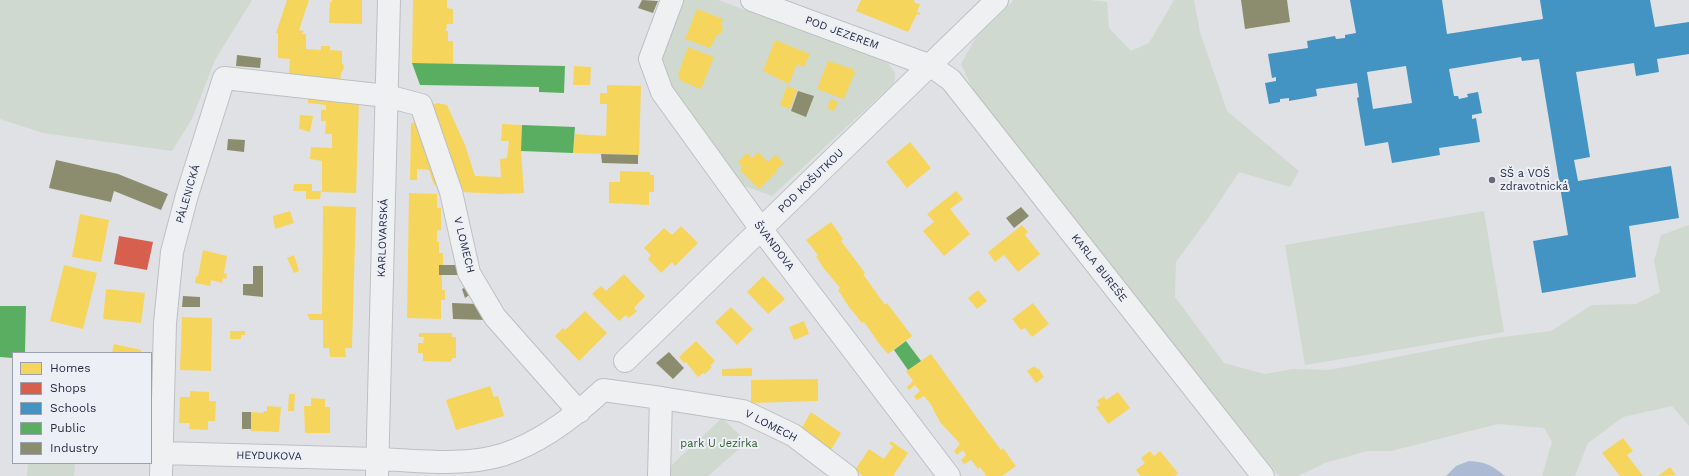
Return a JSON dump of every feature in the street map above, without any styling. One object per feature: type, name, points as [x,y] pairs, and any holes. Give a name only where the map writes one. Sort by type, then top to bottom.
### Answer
[{"type":"street","name":"KARLOVARSKÁ","points":[[377,467],[389,0]]},
{"type":"street","name":"ŠVANDOVA","points":[[672,0],[650,59],[662,92],[761,230],[949,476]]},
{"type":"street","name":"POD JEZEREM","points":[[752,0],[931,66]]},
{"type":"street","name":"POD KOŠUTKOU","points":[[625,361],[931,66],[997,0]]},
{"type":"street","name":"KARLA BUREŠE","points":[[931,66],[951,80],[1263,476]]},
{"type":"street","name":"PÁLENICKÁ","points":[[161,476],[166,323],[172,252],[187,195],[224,78],[387,96]]},
{"type":"street","name":"V LOMECH","points":[[387,96],[421,105],[451,192],[469,273],[495,317],[579,412],[603,390],[743,411],[793,435],[847,476]]},
{"type":"street","points":[[659,476],[661,398]]},
{"type":"street","points":[[377,467],[461,463],[502,455],[534,441],[579,412]]},
{"type":"street","name":"HEYDUKOVA","points":[[162,453],[377,467]]},
{"type":"green space","points":[[0,0],[252,0],[215,60],[192,119],[172,151],[43,133],[0,119]]},
{"type":"green space","points":[[683,0],[718,0],[888,63],[895,73],[894,83],[772,196],[742,185],[669,84],[660,57]]},
{"type":"green space","points":[[1014,0],[1090,0],[1107,2],[1109,28],[1131,51],[1149,43],[1174,0],[1194,0],[1200,32],[1227,111],[1299,171],[1290,187],[1239,172],[1209,217],[1176,262],[1175,297],[1224,363],[1265,374],[1293,369],[1329,370],[1495,338],[1551,331],[1592,305],[1636,304],[1660,292],[1654,261],[1661,235],[1689,225],[1689,426],[1672,406],[1623,417],[1588,443],[1575,476],[1542,476],[1552,442],[1544,428],[1498,424],[1391,451],[1367,451],[1325,463],[1298,476],[1279,476],[978,101],[961,64],[976,37]]},
{"type":"green space","points":[[1484,211],[1504,332],[1305,365],[1285,245]]},
{"type":"green space","name":"park U Jezírka","points":[[722,418],[747,442],[708,476],[660,476]]},
{"type":"green space","points":[[28,464],[75,464],[74,476],[27,476]]},
{"type":"water","points":[[1469,461],[1480,462],[1488,465],[1505,476],[1446,476],[1456,466]]},
{"type":"building: Homes","points":[[287,0],[309,0],[299,30],[304,31],[301,34],[306,34],[306,49],[321,50],[321,46],[330,46],[330,50],[342,51],[342,63],[344,66],[341,73],[340,82],[293,78],[289,73],[290,59],[278,58],[278,33],[276,33]]},
{"type":"building: Homes","points":[[332,0],[362,0],[362,24],[329,23],[330,2],[332,2]]},
{"type":"building: Homes","points":[[413,0],[447,0],[447,8],[453,9],[453,24],[447,24],[446,31],[448,31],[448,41],[453,41],[453,64],[412,63]]},
{"type":"building: Homes","points":[[861,0],[914,0],[915,3],[920,4],[917,12],[920,13],[920,15],[917,14],[908,32],[856,11]]},
{"type":"building: Homes","points":[[697,9],[723,19],[721,24],[723,28],[721,33],[717,35],[710,48],[685,39]]},
{"type":"building: Homes","points":[[775,40],[810,54],[804,67],[797,64],[789,84],[763,71]]},
{"type":"building: Homes","points":[[688,47],[714,57],[701,89],[681,81],[678,75]]},
{"type":"building: Homes","points":[[828,61],[853,69],[855,72],[844,99],[817,89]]},
{"type":"building: Homes","points":[[574,66],[591,67],[590,85],[573,85]]},
{"type":"building: Homes","points":[[607,85],[641,86],[639,155],[573,153],[575,134],[606,136],[607,104],[600,104],[600,93],[607,93]]},
{"type":"building: Homes","points":[[787,86],[797,90],[790,109],[780,105]]},
{"type":"building: Homes","points":[[308,97],[326,101],[359,102],[356,193],[322,192],[322,161],[310,159],[311,147],[332,148],[332,134],[325,134],[326,121],[321,121],[321,110],[326,110],[326,105],[308,103]]},
{"type":"building: Homes","points":[[831,99],[838,102],[834,111],[827,108]]},
{"type":"building: Homes","points":[[437,103],[447,105],[465,145],[475,176],[501,177],[500,159],[507,158],[509,141],[501,141],[502,124],[522,125],[521,151],[524,193],[503,194],[461,192],[449,149],[430,106]]},
{"type":"building: Homes","points":[[300,115],[313,116],[310,132],[299,129]]},
{"type":"building: Homes","points":[[422,121],[443,182],[434,185],[429,170],[417,169],[417,180],[410,180],[411,123]]},
{"type":"building: Homes","points":[[910,142],[931,168],[907,188],[886,162]]},
{"type":"building: Homes","points":[[758,152],[768,162],[776,155],[784,163],[759,189],[740,170],[743,167],[738,162],[747,153],[752,158]]},
{"type":"building: Homes","points":[[620,171],[650,172],[650,175],[654,175],[654,192],[649,192],[649,205],[609,203],[609,182],[620,182]]},
{"type":"building: Homes","points":[[294,184],[312,184],[312,191],[321,191],[320,199],[306,199],[306,191],[293,191]]},
{"type":"building: Homes","points":[[956,191],[963,199],[950,209],[970,234],[944,256],[923,231],[934,222],[927,214]]},
{"type":"building: Homes","points":[[409,193],[437,194],[437,208],[441,208],[441,230],[437,230],[437,242],[439,242],[439,253],[443,253],[443,265],[439,265],[439,275],[442,275],[442,290],[445,290],[445,300],[441,300],[441,319],[407,318]]},
{"type":"building: Homes","points":[[323,206],[356,207],[352,348],[345,348],[346,357],[330,357],[329,348],[323,348],[323,320],[310,320],[307,314],[322,314]]},
{"type":"building: Homes","points":[[290,211],[294,223],[275,229],[273,216]]},
{"type":"building: Homes","points":[[80,214],[109,220],[101,262],[72,257]]},
{"type":"building: Homes","points":[[831,222],[843,239],[841,241],[865,273],[863,274],[885,305],[887,303],[912,336],[888,354],[864,322],[862,323],[849,307],[838,290],[840,288],[822,266],[816,256],[818,255],[806,240]]},
{"type":"building: Homes","points":[[1022,225],[1028,232],[1025,235],[1040,254],[1018,272],[1004,255],[995,262],[988,252]]},
{"type":"building: Homes","points":[[681,226],[698,243],[675,266],[672,262],[661,273],[648,259],[651,255],[644,248],[664,228],[672,235]]},
{"type":"building: Homes","points":[[203,250],[227,256],[224,273],[227,274],[226,279],[223,278],[222,283],[211,280],[210,286],[195,283],[196,276],[198,277]]},
{"type":"building: Homes","points":[[294,255],[299,271],[294,273],[287,258]]},
{"type":"building: Homes","points":[[64,265],[97,273],[83,329],[50,321]]},
{"type":"building: Homes","points":[[624,274],[645,296],[634,308],[637,311],[629,318],[626,315],[619,321],[592,294],[601,286],[606,291]]},
{"type":"building: Homes","points":[[763,276],[785,299],[768,314],[747,292]]},
{"type":"building: Homes","points":[[106,289],[145,293],[141,323],[103,319]]},
{"type":"building: Homes","points":[[978,290],[987,301],[977,309],[968,298]]},
{"type":"building: Homes","points":[[1033,303],[1049,324],[1032,337],[1025,328],[1021,330],[1012,319]]},
{"type":"building: Homes","points":[[731,307],[753,329],[737,345],[715,322]]},
{"type":"building: Homes","points":[[585,311],[607,333],[579,361],[555,336],[563,328],[565,330]]},
{"type":"building: Homes","points":[[182,317],[212,318],[211,371],[180,370]]},
{"type":"building: Homes","points":[[804,321],[809,334],[794,340],[789,327]]},
{"type":"building: Homes","points":[[230,331],[245,331],[245,335],[241,335],[241,339],[230,339]]},
{"type":"building: Homes","points":[[419,333],[452,333],[452,337],[456,337],[456,358],[452,358],[451,362],[423,361],[423,353],[418,353],[418,343],[423,343],[424,337],[419,337]]},
{"type":"building: Homes","points":[[696,341],[715,361],[710,366],[712,367],[705,374],[703,373],[698,377],[686,362],[684,363],[679,357]]},
{"type":"building: Homes","points":[[114,344],[141,350],[141,352],[112,352]]},
{"type":"building: Homes","points":[[931,354],[1001,450],[1003,448],[1016,466],[1002,476],[984,476],[986,475],[980,467],[978,469],[971,460],[964,464],[961,460],[966,455],[963,450],[957,455],[954,451],[960,444],[940,422],[930,403],[924,396],[917,400],[914,396],[920,391],[915,385],[909,390],[907,387],[913,381],[906,371]]},
{"type":"building: Homes","points":[[1034,366],[1037,369],[1038,368],[1044,377],[1036,383],[1027,371]]},
{"type":"building: Homes","points":[[752,368],[752,376],[722,376],[722,369]]},
{"type":"building: Homes","points":[[818,379],[818,401],[751,403],[751,380]]},
{"type":"building: Homes","points":[[490,386],[494,397],[498,396],[504,416],[456,430],[446,400]]},
{"type":"building: Homes","points":[[190,391],[209,392],[209,401],[216,401],[215,421],[208,421],[208,430],[189,429],[190,423],[179,423],[180,397],[190,397]]},
{"type":"building: Homes","points":[[1118,392],[1130,408],[1108,424],[1096,407],[1100,405],[1097,401],[1104,396],[1106,400]]},
{"type":"building: Homes","points":[[289,394],[295,394],[294,411],[288,411]]},
{"type":"building: Homes","points":[[311,398],[325,399],[325,407],[330,407],[330,433],[305,433],[304,406],[311,406]]},
{"type":"building: Homes","points":[[267,406],[281,407],[279,432],[251,431],[251,412],[263,413],[264,411],[267,411]]},
{"type":"building: Homes","points":[[811,412],[841,433],[829,453],[798,434]]},
{"type":"building: Homes","points":[[1623,438],[1633,451],[1627,455],[1643,476],[1620,476],[1602,453]]},
{"type":"building: Homes","points":[[891,441],[908,453],[893,476],[863,476],[855,470],[869,449],[884,459],[893,446],[889,444]]},
{"type":"building: Homes","points":[[1150,451],[1154,456],[1160,451],[1178,473],[1175,476],[1141,476],[1136,470],[1145,463],[1141,458]]},
{"type":"building: Homes","points":[[1670,467],[1676,475],[1658,476]]},
{"type":"building: Shops","points":[[119,236],[153,242],[147,270],[114,264]]},
{"type":"building: Schools","name":"SŠ a VOŠ zdravotnická","points":[[1350,0],[1442,0],[1447,34],[1543,19],[1540,0],[1650,0],[1655,27],[1689,22],[1689,54],[1657,59],[1659,72],[1636,76],[1634,63],[1576,72],[1590,157],[1574,160],[1578,181],[1671,166],[1679,218],[1629,226],[1636,277],[1542,293],[1533,241],[1568,235],[1539,59],[1522,61],[1521,57],[1449,69],[1454,96],[1458,96],[1459,99],[1468,97],[1467,94],[1478,92],[1482,113],[1472,115],[1472,119],[1476,118],[1480,142],[1439,148],[1440,155],[1392,163],[1388,142],[1365,146],[1357,98],[1359,97],[1357,83],[1316,89],[1317,96],[1289,101],[1289,98],[1280,99],[1280,102],[1269,104],[1265,83],[1276,81],[1276,77],[1272,78],[1268,54],[1308,48],[1307,41],[1335,36],[1336,39],[1345,38],[1345,35],[1356,33]],"holes":[[[1406,66],[1412,103],[1373,109],[1367,72]]]},
{"type":"building: Public","points":[[412,63],[565,66],[564,93],[539,92],[539,87],[420,85]]},
{"type":"building: Public","points":[[522,125],[575,127],[573,153],[521,151]]},
{"type":"building: Public","points":[[0,306],[26,306],[25,352],[12,352],[12,358],[0,357]]},
{"type":"building: Public","points":[[906,341],[921,361],[908,370],[894,350]]},
{"type":"building: Industry","points":[[642,0],[658,1],[653,13],[638,8]]},
{"type":"building: Industry","points":[[1241,0],[1287,0],[1290,22],[1245,29]]},
{"type":"building: Industry","points":[[237,55],[261,58],[260,68],[236,66]]},
{"type":"building: Industry","points":[[798,91],[814,96],[806,117],[791,111]]},
{"type":"building: Industry","points":[[228,139],[245,140],[244,152],[227,150]]},
{"type":"building: Industry","points":[[601,154],[638,155],[638,164],[602,163]]},
{"type":"building: Industry","points":[[56,160],[118,174],[168,194],[161,210],[114,191],[111,202],[49,188]]},
{"type":"building: Industry","points":[[1021,207],[1029,216],[1014,228],[1006,218]]},
{"type":"building: Industry","points":[[439,265],[460,265],[462,275],[439,275]]},
{"type":"building: Industry","points":[[253,266],[263,266],[263,297],[243,295],[243,284],[253,284]]},
{"type":"building: Industry","points":[[468,286],[471,294],[465,298],[462,289]]},
{"type":"building: Industry","points":[[183,296],[200,297],[200,307],[182,307]]},
{"type":"building: Industry","points":[[452,303],[478,304],[488,320],[453,319]]},
{"type":"building: Industry","points":[[669,352],[684,368],[673,379],[656,363]]},
{"type":"building: Industry","points":[[242,412],[251,412],[251,429],[242,429]]},
{"type":"place","name":"SŠ a VOŠ zdravotnická","points":[[1492,180]]}]
